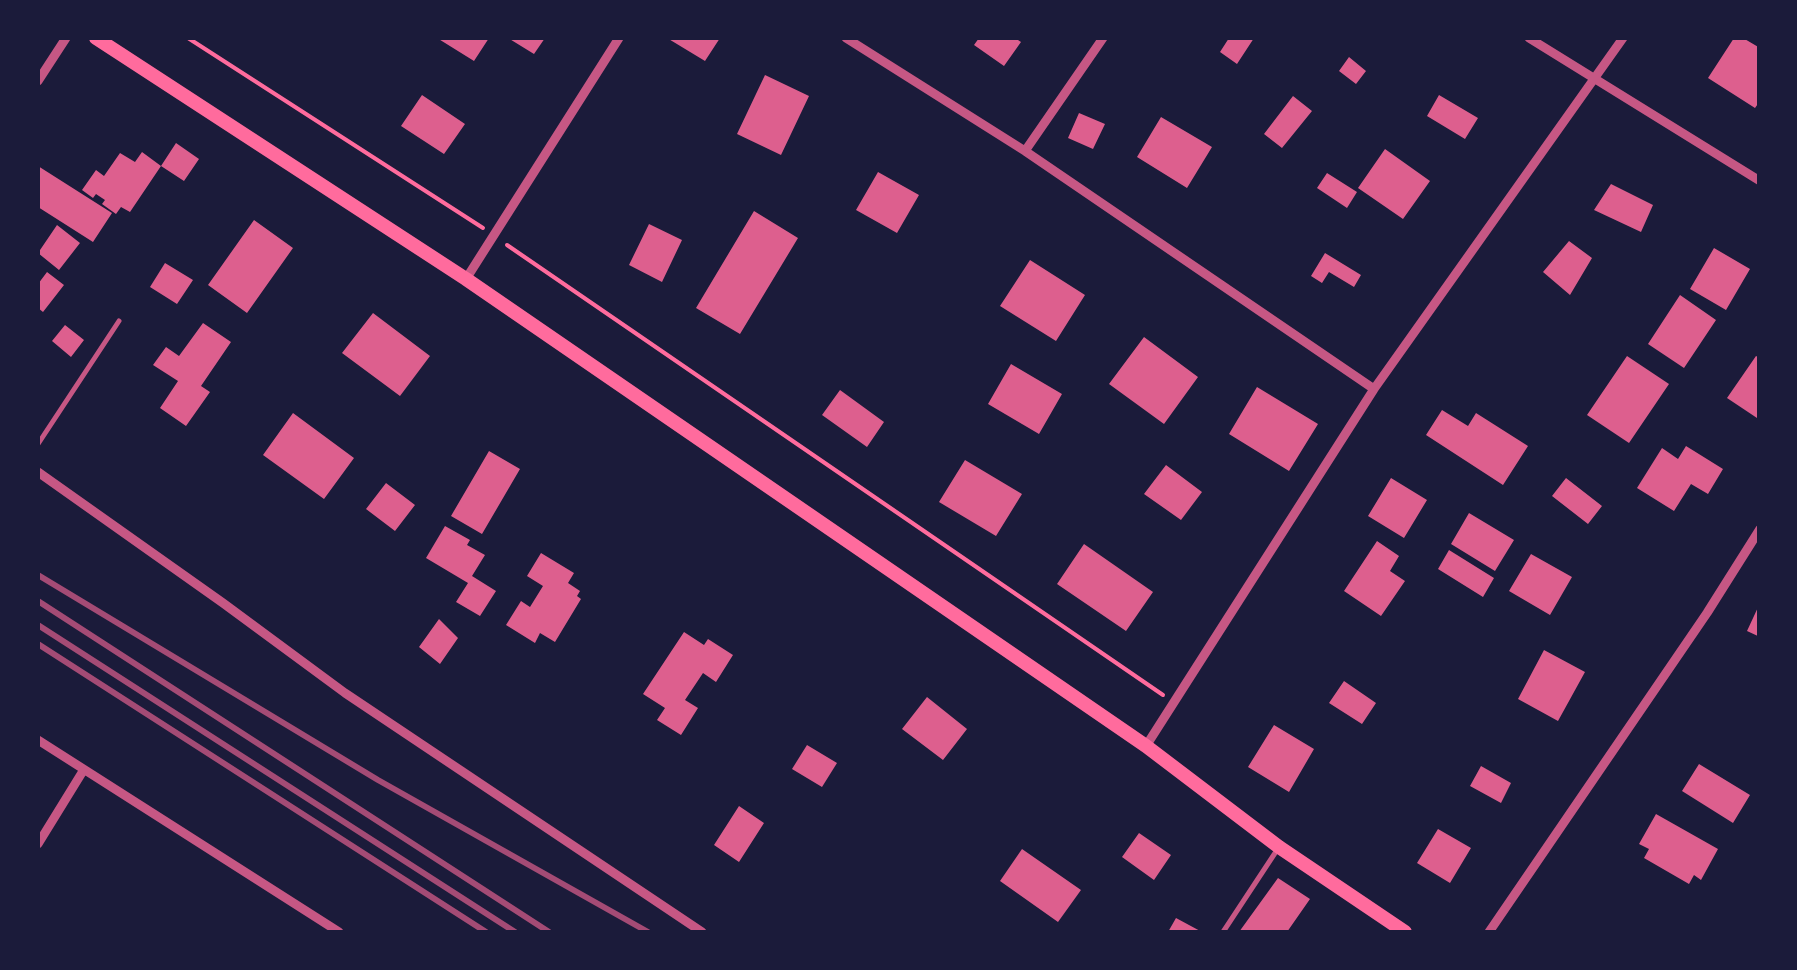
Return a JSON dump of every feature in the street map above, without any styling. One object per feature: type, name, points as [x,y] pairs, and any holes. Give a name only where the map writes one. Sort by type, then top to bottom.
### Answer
[{"type":"main road","points":[[96,38],[466,280],[1146,746],[1280,847],[1404,932]]},
{"type":"street","points":[[38,81],[66,38]]},
{"type":"street","points":[[466,280],[619,38]]},
{"type":"street","points":[[846,38],[1025,151],[1374,389]]},
{"type":"street","points":[[1025,151],[1102,38]]},
{"type":"street","points":[[1529,38],[1760,182]]},
{"type":"street","points":[[1146,746],[1374,389],[1623,38]]},
{"type":"street","points":[[38,472],[224,602],[344,693],[702,932]]},
{"type":"street","points":[[1489,932],[1760,529]]},
{"type":"street","points":[[38,740],[339,932]]},
{"type":"street","points":[[38,844],[83,771]]},
{"type":"lane","points":[[38,444],[119,321]]},
{"type":"lane","points":[[1223,932],[1280,847]]},
{"type":"path","points":[[188,38],[494,235],[1175,704]]},
{"type":"building","points":[[437,38],[489,38],[474,61]]},
{"type":"building","points":[[508,38],[545,38],[534,54]]},
{"type":"building","points":[[667,38],[720,38],[705,61]]},
{"type":"building","points":[[979,38],[1015,38],[1021,42],[1004,66],[974,45]]},
{"type":"building","points":[[1229,38],[1254,38],[1237,64],[1220,52]]},
{"type":"building","points":[[1734,38],[1743,38],[1760,48],[1760,101],[1755,108],[1708,78]]},
{"type":"building","points":[[1349,57],[1366,71],[1356,84],[1339,71]]},
{"type":"building","points":[[765,75],[809,96],[781,155],[737,134]]},
{"type":"building","points":[[422,95],[465,124],[444,154],[401,126]]},
{"type":"building","points":[[1439,95],[1478,118],[1465,139],[1427,116]]},
{"type":"building","points":[[1293,96],[1312,111],[1282,148],[1264,134]]},
{"type":"building","points":[[1079,113],[1105,124],[1093,149],[1068,138]]},
{"type":"building","points":[[1161,117],[1212,147],[1187,188],[1137,157]]},
{"type":"building","points":[[176,143],[199,159],[184,181],[161,166]]},
{"type":"building","points":[[1385,149],[1430,181],[1403,219],[1358,188]]},
{"type":"building","points":[[142,152],[161,166],[130,212],[121,207],[116,214],[102,204],[105,200],[82,190],[96,170],[104,176],[120,153],[135,162]]},
{"type":"building","points":[[38,166],[112,213],[93,242],[38,207]]},
{"type":"building","points":[[878,172],[919,195],[897,233],[856,210]]},
{"type":"building","points":[[1327,173],[1357,192],[1347,208],[1317,188]]},
{"type":"building","points":[[1611,184],[1653,205],[1641,232],[1594,210]]},
{"type":"building","points":[[754,211],[798,238],[740,334],[696,308]]},
{"type":"building","points":[[254,220],[293,248],[247,313],[208,285]]},
{"type":"building","points":[[649,224],[682,240],[662,282],[629,265]]},
{"type":"building","points":[[57,225],[80,243],[59,270],[38,253]]},
{"type":"building","points":[[1569,241],[1592,258],[1570,295],[1543,272]]},
{"type":"building","points":[[1714,248],[1750,269],[1726,310],[1690,289]]},
{"type":"building","points":[[1325,253],[1361,275],[1354,287],[1329,272],[1322,283],[1311,276]]},
{"type":"building","points":[[1030,260],[1085,295],[1056,341],[1000,306]]},
{"type":"building","points":[[165,263],[193,280],[177,304],[150,287]]},
{"type":"building","points":[[47,272],[64,285],[43,312],[38,308],[38,284]]},
{"type":"building","points":[[1680,295],[1716,320],[1684,368],[1648,344]]},
{"type":"building","points":[[373,313],[430,356],[400,396],[342,353]]},
{"type":"building","points":[[203,323],[231,342],[201,386],[210,392],[186,426],[160,408],[178,381],[153,365],[166,347],[179,356]]},
{"type":"building","points":[[65,325],[84,340],[71,357],[52,341]]},
{"type":"building","points":[[1144,337],[1198,377],[1164,424],[1109,384]]},
{"type":"building","points":[[1627,356],[1669,384],[1629,443],[1587,415]]},
{"type":"building","points":[[1756,356],[1760,358],[1757,418],[1727,398]]},
{"type":"building","points":[[1011,364],[1062,394],[1039,434],[988,404]]},
{"type":"building","points":[[1257,387],[1318,424],[1289,471],[1229,434]]},
{"type":"building","points":[[840,390],[884,422],[867,447],[822,415]]},
{"type":"building","points":[[1442,410],[1468,426],[1476,413],[1528,446],[1503,485],[1426,435]]},
{"type":"building","points":[[293,413],[354,458],[324,499],[263,455]]},
{"type":"building","points":[[1686,446],[1723,469],[1708,494],[1691,484],[1674,511],[1637,488],[1662,448],[1678,459]]},
{"type":"building","points":[[489,451],[520,469],[482,534],[451,516]]},
{"type":"building","points":[[965,460],[1022,494],[996,536],[939,502]]},
{"type":"building","points":[[1166,465],[1202,492],[1181,520],[1144,494]]},
{"type":"building","points":[[1391,478],[1427,500],[1404,538],[1368,516]]},
{"type":"building","points":[[1566,478],[1602,506],[1588,524],[1552,496]]},
{"type":"building","points":[[386,483],[415,505],[395,531],[366,509]]},
{"type":"building","points":[[1469,513],[1514,540],[1495,571],[1451,544]]},
{"type":"building","points":[[445,526],[470,540],[467,545],[485,555],[472,576],[496,591],[480,616],[456,602],[468,583],[426,558]]},
{"type":"building","points":[[1377,541],[1399,556],[1390,571],[1405,581],[1381,616],[1344,591]]},
{"type":"building","points":[[1084,544],[1153,592],[1126,631],[1057,584]]},
{"type":"building","points":[[1449,550],[1494,578],[1483,597],[1438,569]]},
{"type":"building","points":[[541,553],[574,573],[568,583],[580,591],[577,596],[581,599],[555,642],[540,633],[535,643],[506,625],[521,601],[530,607],[543,586],[527,576]]},
{"type":"building","points":[[1531,554],[1572,577],[1550,615],[1509,591]]},
{"type":"building","points":[[1760,603],[1760,637],[1747,631]]},
{"type":"building","points":[[439,619],[458,638],[440,664],[419,647]]},
{"type":"building","points":[[684,632],[704,645],[708,639],[733,655],[716,682],[703,673],[685,700],[698,708],[681,735],[657,720],[665,708],[643,694]]},
{"type":"building","points":[[1544,650],[1585,672],[1558,721],[1518,699]]},
{"type":"building","points":[[1344,681],[1376,703],[1362,724],[1329,703]]},
{"type":"building","points":[[927,697],[967,729],[943,760],[902,729]]},
{"type":"building","points":[[1274,725],[1314,749],[1289,792],[1248,767]]},
{"type":"building","points":[[807,745],[837,763],[822,787],[792,769]]},
{"type":"building","points":[[1699,764],[1750,795],[1733,823],[1682,791]]},
{"type":"building","points":[[1481,766],[1511,783],[1501,803],[1470,786]]},
{"type":"building","points":[[739,806],[764,823],[739,862],[714,845]]},
{"type":"building","points":[[1656,814],[1718,849],[1701,880],[1694,875],[1689,884],[1644,858],[1649,849],[1639,844]]},
{"type":"building","points":[[1438,829],[1471,848],[1450,883],[1417,863]]},
{"type":"building","points":[[1139,833],[1171,855],[1154,880],[1122,857]]},
{"type":"building","points":[[1022,849],[1081,890],[1058,922],[1000,881]]},
{"type":"building","points":[[1278,878],[1310,899],[1287,932],[1239,932]]},
{"type":"building","points":[[1176,918],[1202,932],[1168,932]]},
{"type":"railway","points":[[38,575],[378,780],[648,932]]},
{"type":"railway","points":[[38,601],[549,932]]},
{"type":"railway","points":[[38,625],[515,932]]},
{"type":"railway","points":[[38,644],[486,932]]}]
